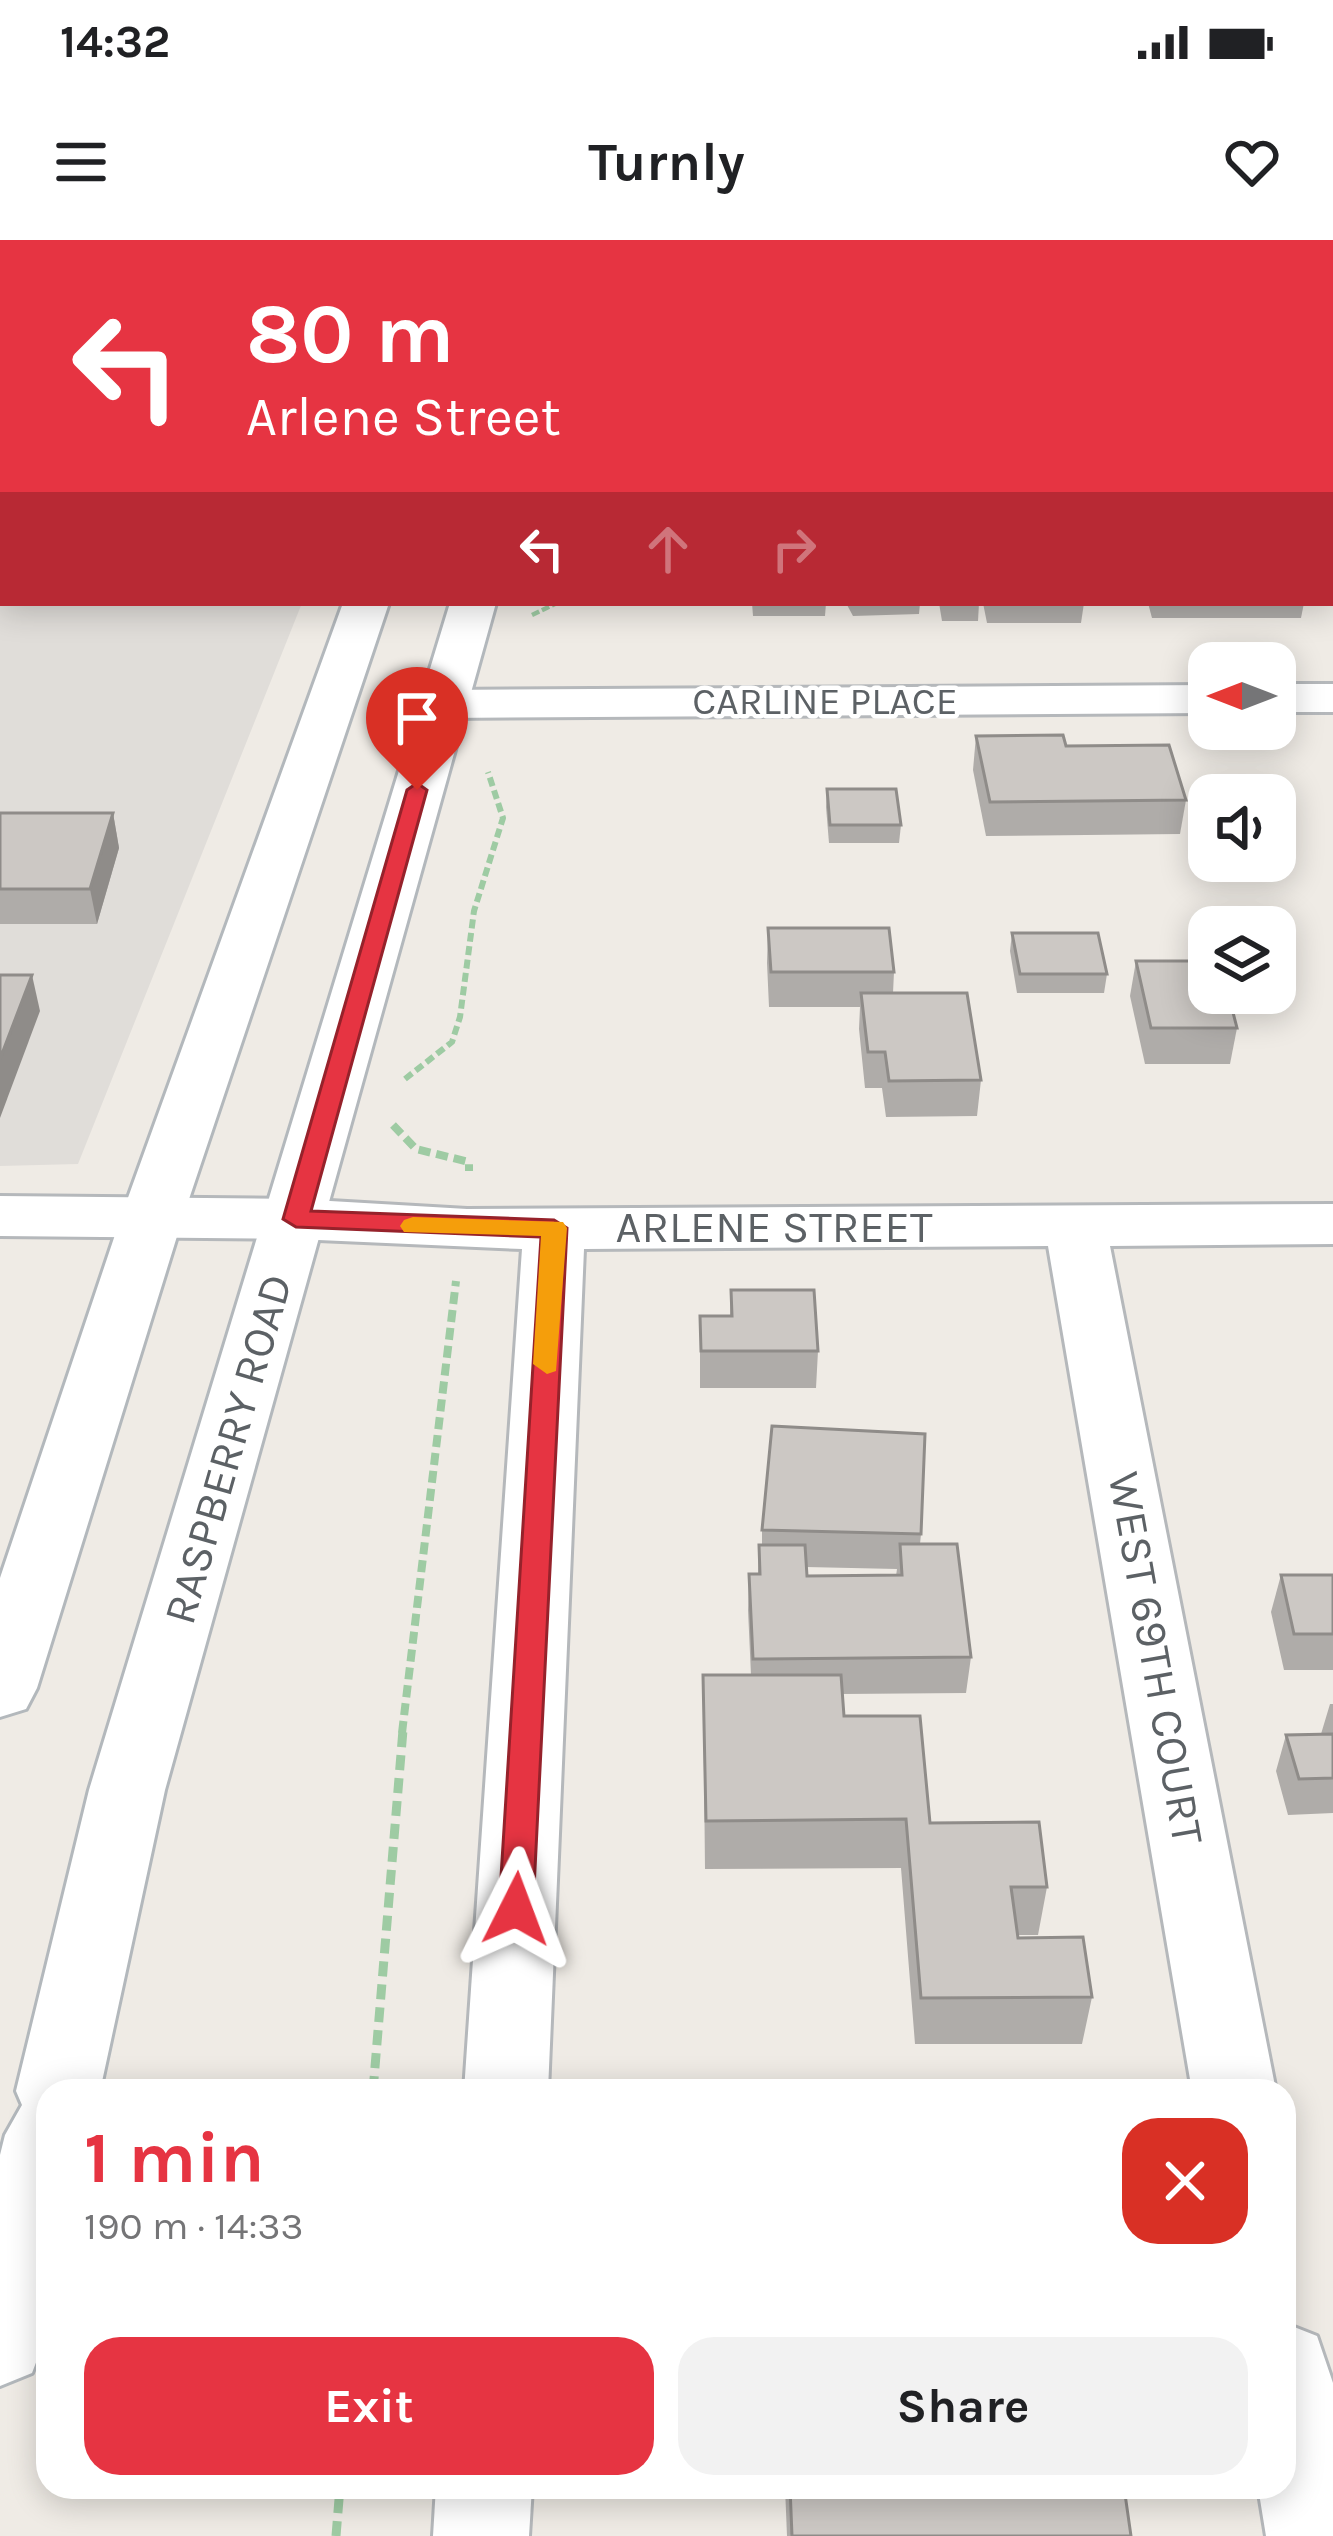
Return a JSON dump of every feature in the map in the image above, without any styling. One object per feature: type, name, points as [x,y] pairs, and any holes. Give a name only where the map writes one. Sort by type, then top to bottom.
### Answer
[{"type":"street","points":[[0,1688],[152,1217],[365,606]]},
{"type":"street","name":"RASPBERRY ROAD","points":[[61,2079],[127,1790],[472,606]]},
{"type":"street","points":[[1296,698],[1333,698]]},
{"type":"street","name":"CARLINE PLACE","points":[[441,704],[1188,699]]},
{"type":"street","name":"ARLENE STREET","points":[[0,1216],[296,1219],[467,1229],[1333,1224]]},
{"type":"street","name":"WEST 69TH COURT","points":[[1076,1225],[1232,2079]]},
{"type":"street","points":[[507,2079],[554,1228]]},
{"type":"street","points":[[0,2341],[36,2186]]},
{"type":"street","points":[[1296,2435],[1314,2536]]},
{"type":"street","points":[[481,2536],[483,2499]]},
{"type":"path","points":[[394,1088],[452,1042],[474,911],[503,818],[487,770],[491,751],[516,732],[524,666],[509,640],[532,615],[551,606]]},
{"type":"path","points":[[374,2079],[407,1677],[449,1315],[467,1229],[469,1162],[430,1156],[407,1146],[393,1128],[394,1108]]},
{"type":"path","points":[[336,2536],[339,2499]]},
{"type":"shaded area","points":[[0,606],[301,606],[78,1164],[0,1166]]},
{"type":"building","points":[[1063,735],[1066,746],[1169,745],[1186,800],[990,802],[976,736]]},
{"type":"building","points":[[827,789],[896,789],[901,825],[830,825]]},
{"type":"building","points":[[0,813],[113,813],[90,889],[0,889]]},
{"type":"building","points":[[768,928],[889,928],[894,972],[771,972]]},
{"type":"building","points":[[1012,933],[1098,933],[1107,974],[1020,974]]},
{"type":"building","points":[[1136,961],[1188,961],[1188,1014],[1233,1014],[1237,1028],[1151,1028]]},
{"type":"building","points":[[0,975],[32,975],[0,1059]]},
{"type":"building","points":[[861,993],[967,993],[981,1080],[889,1081],[885,1052],[868,1052]]},
{"type":"building","points":[[731,1290],[814,1290],[818,1351],[701,1351],[700,1316],[732,1316]]},
{"type":"building","points":[[772,1426],[925,1434],[921,1534],[762,1530]]},
{"type":"building","points":[[900,1544],[957,1544],[971,1657],[753,1659],[749,1574],[760,1574],[759,1545],[805,1545],[807,1576],[902,1575]]},
{"type":"building","points":[[1281,1575],[1333,1575],[1333,1634],[1294,1634]]},
{"type":"building","points":[[703,1675],[841,1675],[844,1716],[920,1716],[930,1823],[1039,1822],[1047,1887],[1011,1887],[1018,1938],[1083,1937],[1092,1997],[921,1998],[906,1819],[706,1821]]},
{"type":"building","points":[[1333,1734],[1333,1778],[1299,1779],[1286,1735]]},
{"type":"building","points":[[790,2499],[1126,2499],[1131,2536],[792,2536]]},
{"type":"slow traffic","points":[[413,1226],[554,1228],[547,1364]]},
{"type":"route","points":[[417,790],[296,1219],[467,1229],[554,1228],[516,1909]]}]
